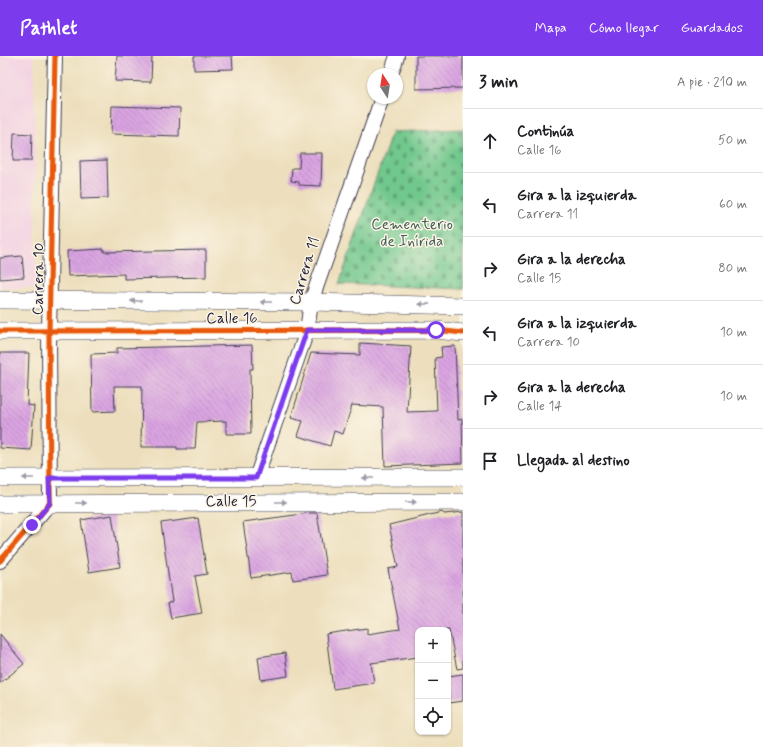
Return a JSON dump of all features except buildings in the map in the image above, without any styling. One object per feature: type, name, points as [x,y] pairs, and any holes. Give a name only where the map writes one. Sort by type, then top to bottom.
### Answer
[{"type":"street","name":"Carrera 10","points":[[50,503],[49,331],[55,56]]},
{"type":"street","points":[[393,68],[397,56]]},
{"type":"street","name":"Carrera 11","points":[[256,478],[307,330],[311,302],[380,104]]},
{"type":"street","name":"Calle 16","points":[[0,300],[311,302],[463,306]]},
{"type":"street","name":"Calle 16","points":[[0,331],[436,330],[463,333]]},
{"type":"street","name":"Calle 15","points":[[0,478],[463,477]]},
{"type":"street","name":"Calle 15","points":[[0,504],[463,502]]},
{"type":"street","points":[[0,561],[50,503]]},
{"type":"shaded area","points":[[0,56],[34,56],[36,288],[0,287]]},
{"type":"green space","name":"Cementerio de Inírida","points":[[463,129],[463,289],[339,284],[392,132]]},
{"type":"cycle path","points":[[0,561],[50,503],[49,331],[55,56]]},
{"type":"cycle path","points":[[0,331],[436,330],[463,333]]},
{"type":"route","points":[[32,525],[50,503],[49,478],[256,478],[307,330],[436,330]]}]
